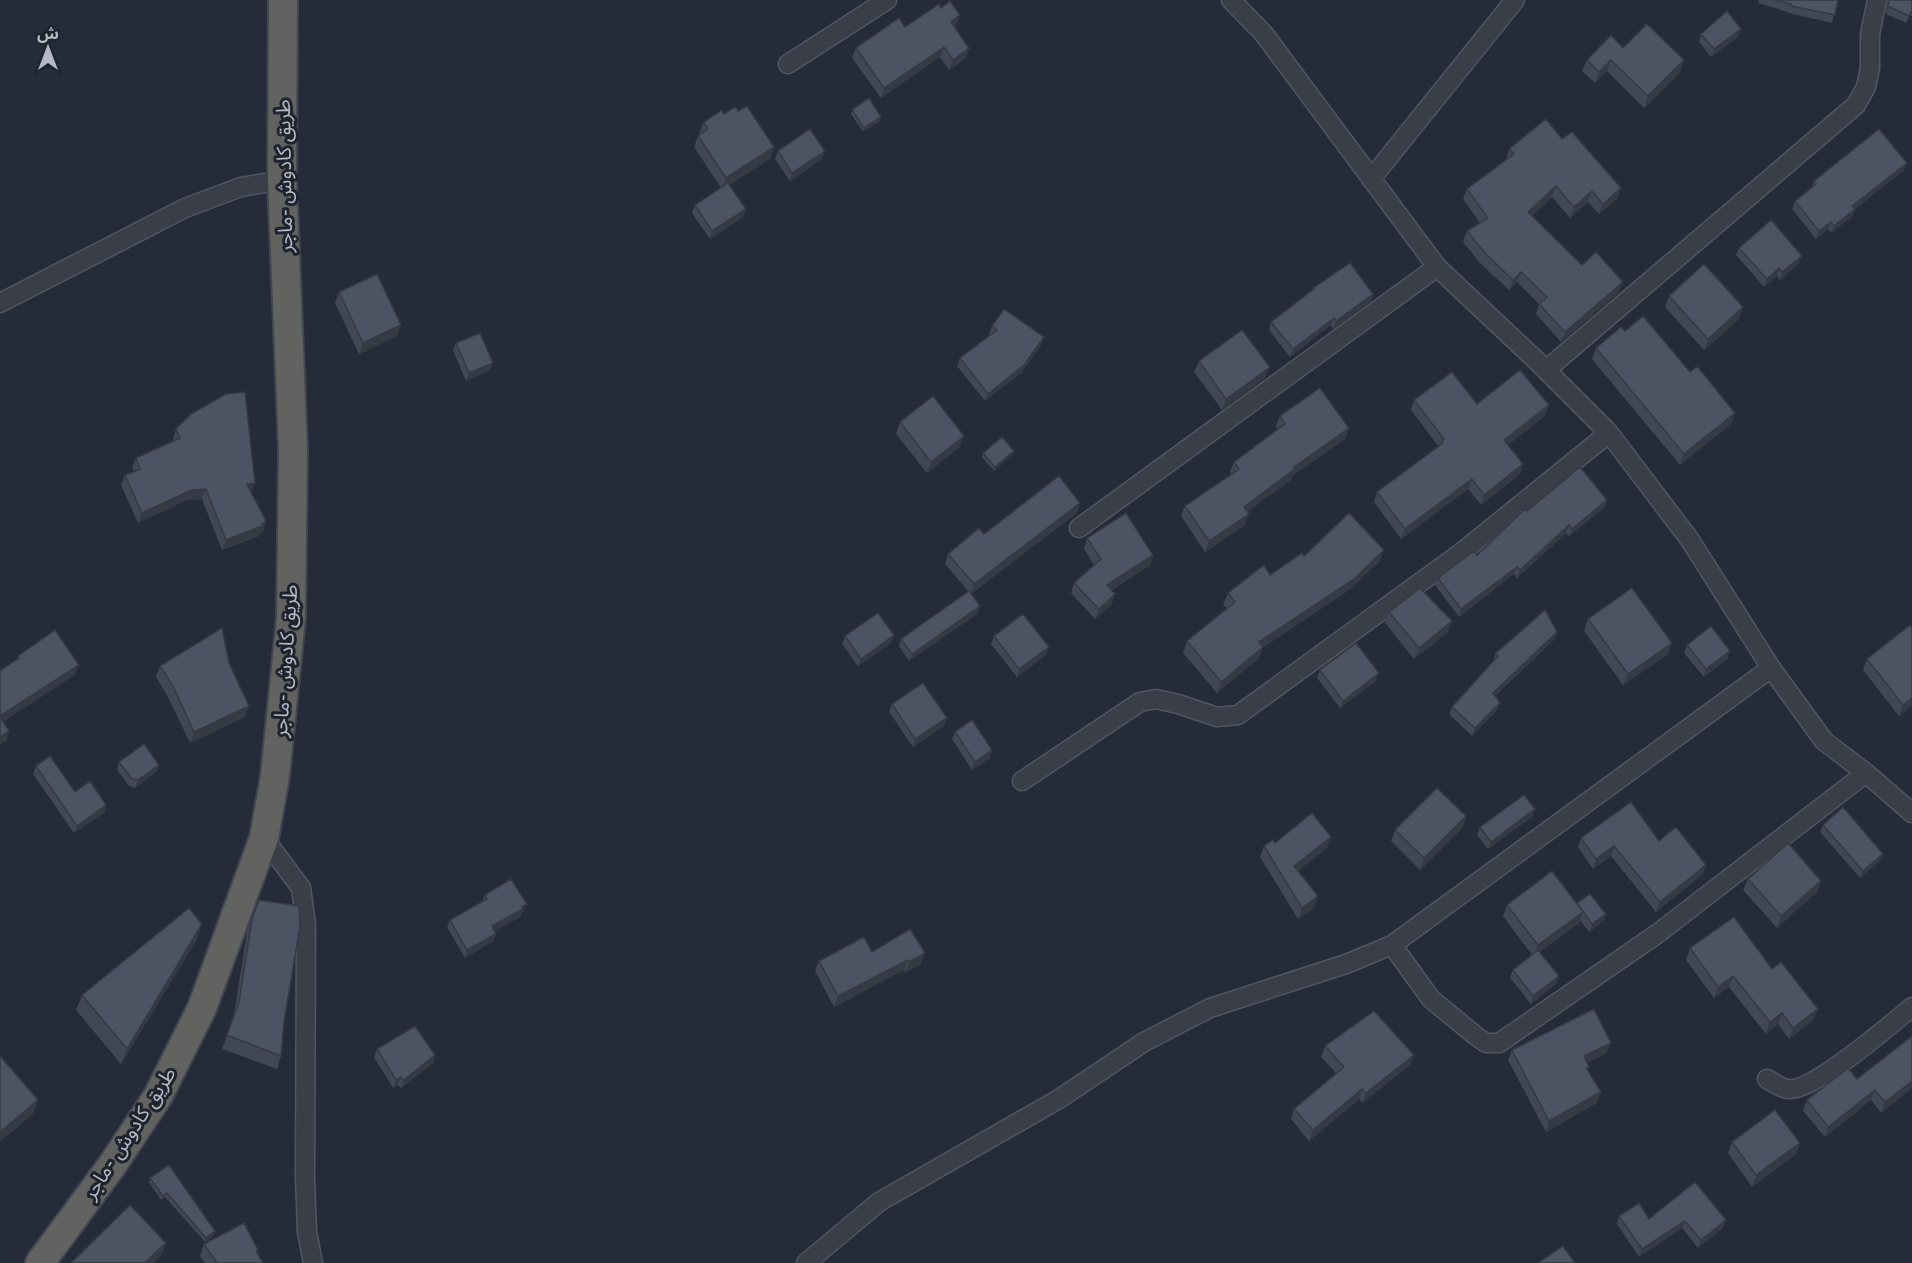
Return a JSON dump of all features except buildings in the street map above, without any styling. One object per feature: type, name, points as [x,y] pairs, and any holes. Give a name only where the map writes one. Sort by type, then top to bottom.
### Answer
[{"type":"highway","name":"طريق كادوش -ماجر","points":[[40,1263],[113,1164],[158,1096],[202,1008],[264,838],[275,776],[291,618],[293,450],[282,180],[283,0]]},
{"type":"street","points":[[788,64],[887,0]]},
{"type":"street","points":[[1231,0],[1264,33],[1437,267],[1610,433],[1690,540],[1771,668],[1824,741],[1866,773],[1912,813]]},
{"type":"street","points":[[1371,179],[1515,0]]},
{"type":"street","points":[[1546,370],[1856,105],[1866,87],[1870,68],[1870,33],[1877,0]]},
{"type":"street","points":[[0,303],[185,208],[241,187],[282,180]]},
{"type":"street","points":[[1079,528],[1437,267]]},
{"type":"street","points":[[1022,781],[1140,702],[1156,699],[1217,717],[1238,715],[1462,552],[1610,433]]},
{"type":"street","points":[[806,1263],[879,1202],[1059,1099],[1144,1042],[1210,1008],[1346,964],[1392,945],[1771,668]]},
{"type":"street","points":[[1392,945],[1431,999],[1486,1043],[1499,1043],[1657,934],[1866,773]]},
{"type":"street","points":[[264,838],[301,888],[306,924],[304,1178],[307,1232],[313,1263]]},
{"type":"street","points":[[1767,1079],[1787,1090],[1804,1086],[1858,1051],[1912,1007]]}]
